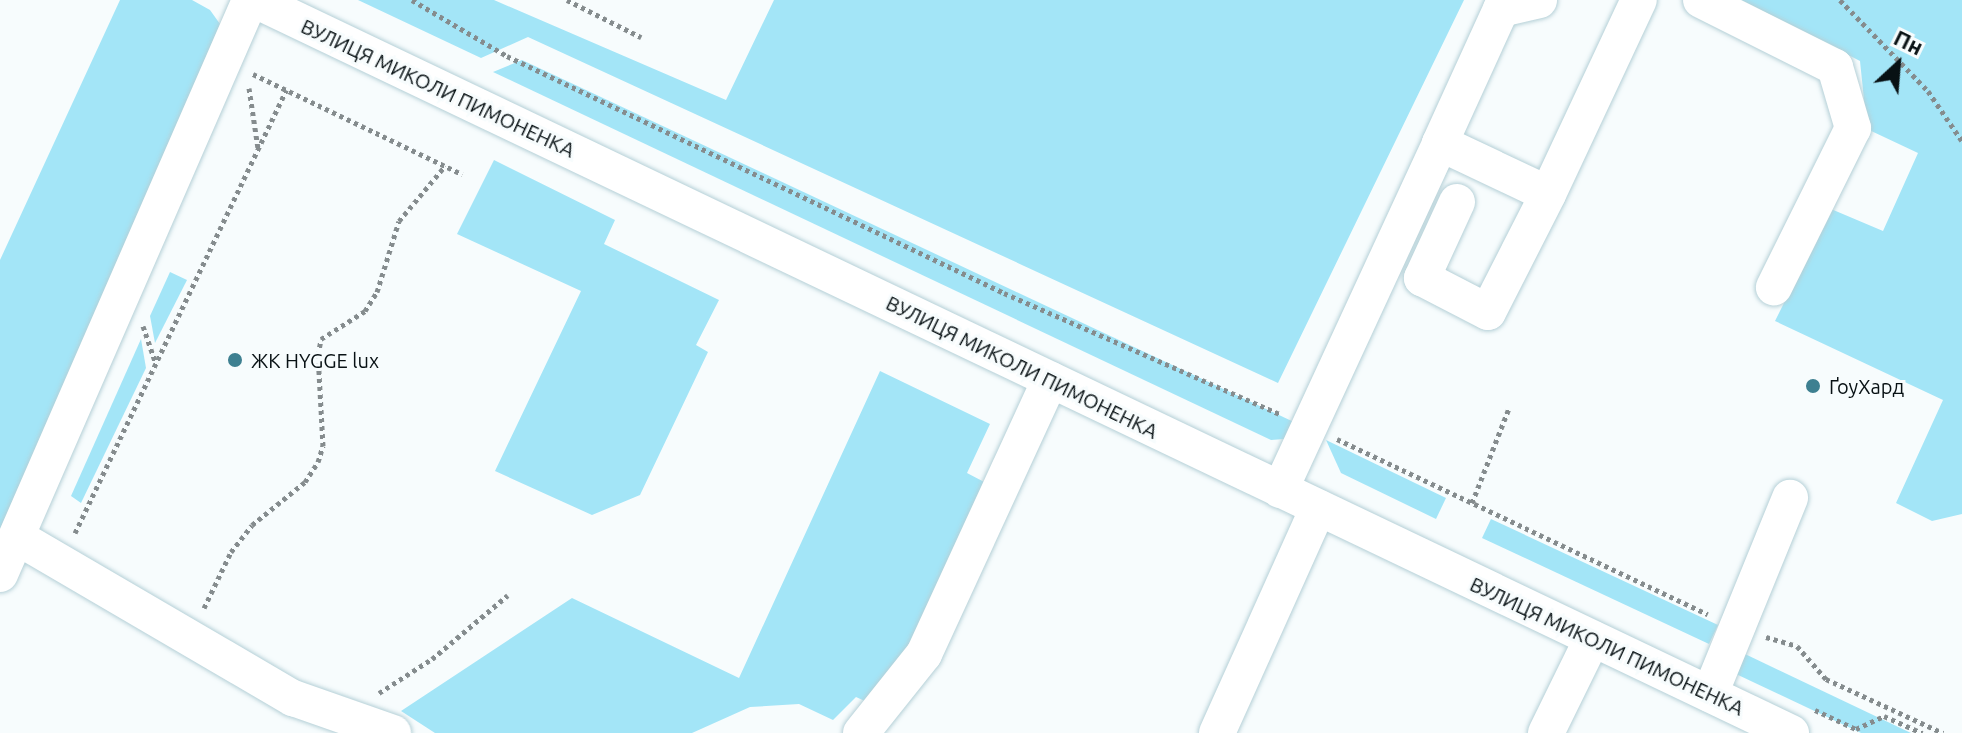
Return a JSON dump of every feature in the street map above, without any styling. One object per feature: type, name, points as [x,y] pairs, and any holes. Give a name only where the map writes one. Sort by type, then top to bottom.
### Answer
[{"type":"street","name":"ВУЛИЦЯ МИКОЛИ ПИМОНЕНКА","points":[[252,0],[1710,694],[1796,718]]},
{"type":"street","points":[[0,574],[252,0]]},
{"type":"street","points":[[1280,490],[1501,9],[1539,0]]},
{"type":"street","points":[[1457,202],[1422,278],[1488,312],[1548,194],[1639,0]]},
{"type":"street","points":[[1701,0],[1835,67],[1853,128],[1774,287]]},
{"type":"street","points":[[1440,143],[1548,194]]},
{"type":"street","points":[[861,733],[924,654],[1050,380]]},
{"type":"street","points":[[1710,694],[1740,629],[1790,498]]},
{"type":"street","points":[[1217,733],[1318,508]]},
{"type":"street","points":[[17,537],[293,698],[393,733]]},
{"type":"street","points":[[1546,733],[1592,639]]},
{"type":"path","points":[[412,0],[507,56],[919,252],[1309,426],[1740,629],[1797,646],[1826,679],[1943,733]]},
{"type":"path","points":[[567,0],[641,37]]},
{"type":"path","points":[[1840,0],[1928,91],[1962,141]]},
{"type":"path","points":[[252,74],[462,174]]},
{"type":"path","points":[[248,83],[258,148]]},
{"type":"path","points":[[73,536],[286,90]]},
{"type":"path","points":[[200,616],[238,543],[311,474],[323,446],[318,355],[321,339],[365,311],[377,292],[399,221],[445,166]]},
{"type":"path","points":[[141,321],[156,364]]},
{"type":"path","points":[[1472,503],[1509,408]]},
{"type":"path","points":[[62,531],[86,543]]},
{"type":"path","points":[[373,699],[391,681],[432,659],[508,595]]},
{"type":"path","points":[[1796,718],[1856,729],[1884,716],[1922,733]]},
{"type":"shaded area","points":[[120,0],[192,0],[210,10],[220,24],[0,543],[0,260]]},
{"type":"shaded area","points":[[358,0],[494,0],[726,100],[774,0],[1464,0],[1278,383],[528,37],[481,58]]},
{"type":"shaded area","points":[[1741,0],[1962,0],[1962,514],[1932,521],[1896,503],[1943,400],[1775,321],[1831,209],[1883,231],[1918,153],[1867,129],[1860,61]]},
{"type":"shaded area","points":[[522,60],[1298,424],[1284,439],[1271,440],[493,72]]},
{"type":"shaded area","points":[[494,160],[615,220],[604,244],[719,300],[696,345],[708,352],[640,495],[592,515],[495,471],[581,291],[457,234]]},
{"type":"shaded area","points":[[170,272],[187,280],[155,343],[150,316]]},
{"type":"shaded area","points":[[141,339],[146,368],[81,503],[71,496]]},
{"type":"shaded area","points":[[880,371],[990,424],[967,473],[988,484],[909,651],[867,702],[856,697],[833,720],[799,704],[750,707],[692,733],[435,733],[401,711],[572,598],[739,678]]},
{"type":"shaded area","points":[[1326,440],[1446,498],[1436,519],[1341,473]]},
{"type":"shaded area","points":[[1491,519],[1718,625],[1709,644],[1482,538]]},
{"type":"shaded area","points":[[1745,654],[1911,733],[1861,733],[1736,674]]},
{"type":"place","name":"ЖК HYGGE lux","points":[[235,360]]},
{"type":"place","name":"ҐоуХард","points":[[1813,386]]}]
